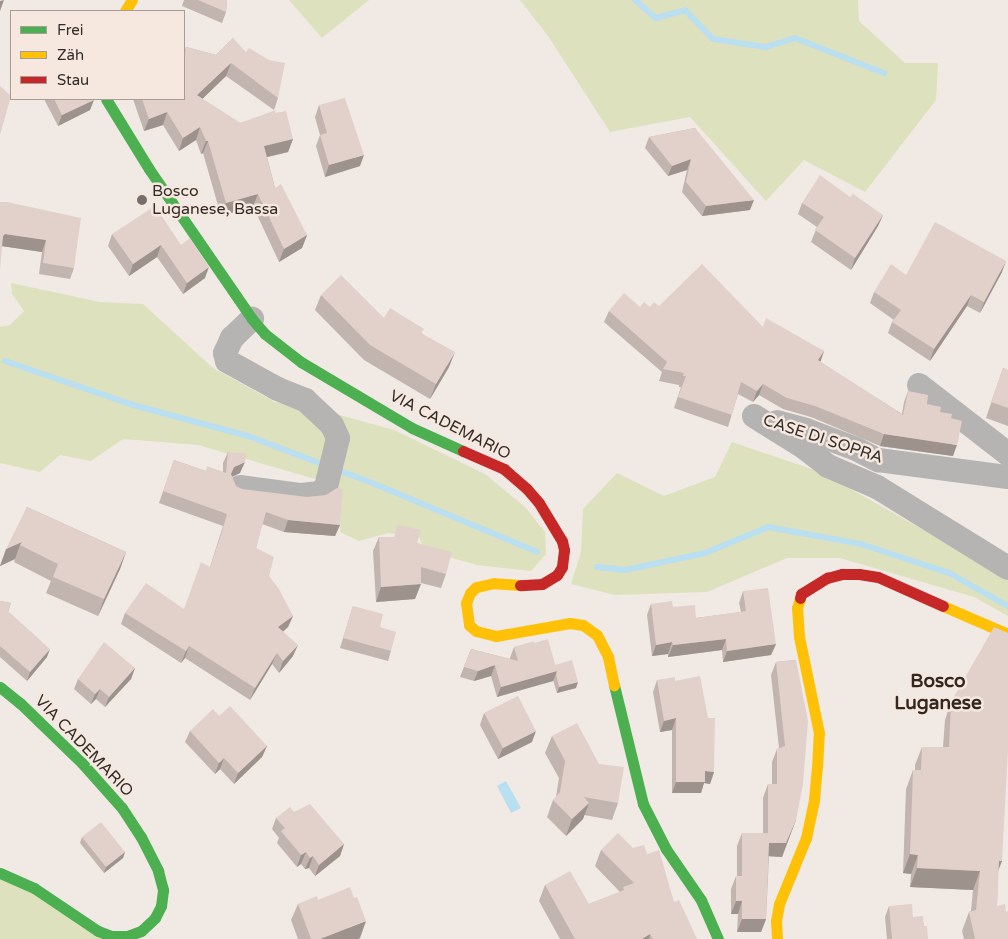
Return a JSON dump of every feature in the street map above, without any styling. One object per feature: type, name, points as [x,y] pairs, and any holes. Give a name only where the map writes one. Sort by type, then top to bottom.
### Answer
[{"type":"street","name":"VIA CADEMARIO","points":[[107,100],[126,135],[252,319],[265,334],[301,362],[432,438],[504,469],[527,488],[539,503],[562,541],[564,550],[562,567],[558,575],[542,584],[525,586],[494,583],[476,587],[470,593],[466,603],[469,625],[486,636],[496,636],[570,623],[582,625],[597,635],[608,657],[643,804],[666,849],[701,900],[718,939]]},
{"type":"street","points":[[240,487],[311,495],[320,493],[328,482],[338,438],[332,425],[312,406],[227,361],[225,353],[232,338],[252,319]]},
{"type":"street","points":[[919,385],[1008,454]]},
{"type":"street","name":"CASE DI SOPRA","points":[[1008,476],[878,460],[856,449],[806,430],[754,416],[805,448],[828,466],[877,488],[1008,568]]},
{"type":"street","points":[[777,939],[776,921],[779,904],[806,838],[814,800],[817,768],[818,733],[799,636],[797,608],[802,594],[827,578],[858,574],[878,577],[1008,634]]},
{"type":"street","name":"VIA CADEMARIO","points":[[0,686],[20,703],[108,790],[141,837],[158,871],[163,890],[153,932],[127,936],[103,933],[34,888],[0,873]]},
{"type":"green space","points":[[289,0],[369,0],[322,38]]},
{"type":"green space","points":[[520,0],[858,0],[859,21],[905,63],[938,63],[936,100],[865,192],[804,160],[766,201],[690,117],[610,132],[548,36]]},
{"type":"green space","points":[[11,283],[100,302],[143,304],[213,368],[275,402],[303,405],[394,430],[485,474],[525,507],[545,532],[546,554],[531,571],[477,565],[424,550],[419,537],[388,533],[359,541],[340,532],[342,490],[315,479],[198,445],[123,439],[91,461],[60,455],[40,472],[0,463],[0,327],[10,325],[24,311],[12,294]]},
{"type":"green space","points":[[732,442],[820,472],[1008,577],[1008,616],[974,597],[840,558],[787,558],[707,592],[615,595],[571,584],[581,552],[583,509],[617,473],[664,496],[715,477]]},
{"type":"green space","points":[[0,873],[113,939],[0,939]]},
{"type":"water","points":[[506,781],[521,808],[511,813],[497,786]]},
{"type":"building","points":[[198,0],[227,0],[226,12]]},
{"type":"building","points":[[233,38],[246,52],[249,48],[269,60],[285,63],[278,98],[231,63],[197,95],[240,123],[276,110],[275,113],[286,111],[293,139],[264,146],[275,188],[281,184],[307,235],[284,249],[258,194],[226,203],[208,141],[206,141],[200,127],[183,138],[167,112],[149,119],[142,100],[185,100],[186,47],[216,55]]},
{"type":"building","points":[[0,86],[10,95],[10,100],[0,135]]},
{"type":"building","points":[[345,98],[364,155],[329,165],[320,135],[327,133],[319,105]]},
{"type":"building","points":[[54,100],[94,100],[62,115]]},
{"type":"building","points":[[695,128],[754,200],[706,206],[686,182],[691,159],[672,166],[649,137]]},
{"type":"building","points":[[820,175],[850,197],[853,194],[883,215],[855,258],[815,230],[824,217],[802,203]]},
{"type":"building","points":[[0,202],[81,218],[74,268],[43,263],[46,240],[5,234],[3,236],[0,270]]},
{"type":"building","points":[[155,206],[181,245],[190,238],[209,267],[187,283],[161,245],[133,264],[112,234]]},
{"type":"building","points":[[935,222],[1006,261],[984,302],[971,295],[934,349],[892,322],[901,310],[874,292],[891,264],[906,275]]},
{"type":"building","points":[[702,264],[763,327],[766,318],[824,351],[818,360],[903,415],[908,391],[928,395],[927,404],[941,407],[940,412],[952,414],[951,418],[962,421],[957,445],[884,434],[815,406],[787,398],[763,384],[757,391],[741,382],[732,415],[678,397],[686,376],[683,376],[684,373],[663,369],[667,362],[609,311],[624,293],[640,307],[644,302],[650,307],[654,302],[659,306]]},
{"type":"building","points":[[341,275],[384,318],[390,308],[424,329],[421,333],[455,352],[436,384],[370,345],[321,295]]},
{"type":"building","points":[[1003,368],[1008,370],[1008,408],[991,402]]},
{"type":"building","points":[[228,452],[246,453],[245,462],[234,467],[231,474],[236,486],[242,489],[307,497],[326,495],[337,488],[343,489],[340,525],[288,520],[266,512],[256,548],[274,557],[269,576],[279,589],[293,616],[278,627],[298,645],[283,661],[277,653],[255,688],[189,646],[186,651],[125,613],[146,583],[184,609],[201,562],[210,567],[227,514],[163,491],[174,460],[206,471],[207,466],[226,473]]},
{"type":"building","points":[[27,507],[126,552],[104,599],[53,577],[58,564],[20,545],[22,542],[6,549]]},
{"type":"building","points":[[398,525],[421,530],[417,543],[452,552],[446,574],[421,567],[421,584],[381,587],[379,537],[394,537]]},
{"type":"building","points":[[768,588],[776,644],[727,651],[726,639],[673,645],[672,642],[656,645],[651,604],[672,601],[673,607],[695,605],[696,618],[746,611],[743,591]]},
{"type":"building","points":[[0,601],[11,603],[8,611],[50,649],[30,672],[0,646]]},
{"type":"building","points":[[353,606],[383,614],[380,627],[396,632],[391,651],[343,638]]},
{"type":"building","points":[[994,627],[1008,633],[1008,750],[1002,861],[999,861],[997,906],[1005,904],[1006,912],[1008,911],[1008,939],[975,939],[969,912],[976,910],[980,871],[917,868],[918,855],[910,854],[913,770],[921,770],[922,747],[949,747],[951,702]]},
{"type":"building","points":[[548,639],[557,671],[501,687],[495,665],[478,671],[464,667],[471,649],[518,661],[514,647]]},
{"type":"building","points":[[104,642],[135,668],[109,697],[100,689],[95,694],[78,679]]},
{"type":"building","points":[[572,660],[578,682],[559,687],[555,665]]},
{"type":"building","points":[[796,660],[808,721],[803,784],[796,820],[786,843],[769,843],[766,919],[742,919],[742,901],[736,901],[736,876],[742,876],[742,833],[768,833],[768,784],[777,784],[777,749],[785,746],[776,662]]},
{"type":"building","points":[[700,676],[708,718],[715,718],[714,772],[705,771],[705,782],[676,782],[676,718],[664,721],[657,680],[675,677],[675,681]]},
{"type":"building","points":[[518,696],[536,731],[503,748],[484,713]]},
{"type":"building","points":[[230,706],[267,746],[238,773],[224,758],[219,763],[190,731],[213,709],[219,716]]},
{"type":"building","points":[[577,723],[599,764],[624,767],[618,803],[584,797],[589,803],[572,819],[553,800],[560,792],[565,761],[552,736]]},
{"type":"building","points":[[310,804],[344,844],[319,865],[313,856],[310,858],[306,852],[301,855],[281,831],[285,828],[276,818],[290,807],[294,812]]},
{"type":"building","points":[[101,822],[125,852],[106,867],[82,837]]},
{"type":"building","points":[[618,833],[633,848],[644,845],[647,854],[659,850],[674,902],[679,900],[697,939],[653,939],[650,934],[642,939],[575,939],[545,885],[570,871],[589,904],[624,890],[623,887],[634,883],[601,850]]},
{"type":"building","points":[[350,887],[354,898],[357,897],[366,921],[320,939],[311,939],[298,904],[317,896],[318,900]]},
{"type":"building","points":[[912,904],[913,917],[923,916],[924,926],[927,926],[928,939],[892,939],[889,906]]},
{"type":"waterway","points":[[635,0],[656,18],[685,10],[713,39],[766,47],[795,38],[884,73]]},
{"type":"waterway","points":[[5,361],[133,405],[248,436],[370,482],[537,552]]},
{"type":"waterway","points":[[597,567],[625,570],[705,553],[768,527],[861,544],[949,573],[1008,606]]},
{"type":"traffic: fast","points":[[107,100],[149,169],[252,319],[265,334],[301,362],[412,428],[463,451]]},
{"type":"traffic: fast","points":[[614,685],[643,804],[666,849],[701,900],[718,939]]},
{"type":"traffic: fast","points":[[0,687],[20,703],[82,763],[122,808],[141,837],[158,871],[163,890],[161,906],[155,918],[141,931],[127,936],[111,936],[98,931],[34,888],[0,873]]},
{"type":"traffic: slow","points":[[126,10],[132,0]]},
{"type":"traffic: slow","points":[[520,585],[494,583],[476,587],[470,593],[466,603],[469,625],[476,631],[496,636],[570,623],[583,625],[597,635],[608,657],[614,685]]},
{"type":"traffic: slow","points":[[777,939],[776,921],[779,904],[806,838],[814,800],[817,768],[819,733],[799,636],[797,608],[800,598]]},
{"type":"traffic: slow","points":[[943,606],[1008,634]]},
{"type":"traffic: jam","points":[[463,451],[504,469],[527,489],[539,503],[562,541],[564,550],[562,567],[557,575],[542,584],[520,585]]},
{"type":"traffic: jam","points":[[800,598],[801,594],[827,578],[842,574],[859,574],[878,577],[943,606]]},
{"type":"place","name":"Bosco Luganese, Bassa","points":[[142,200]]},
{"type":"district","name":"Bosco Luganese","points":[[938,693]]}]
